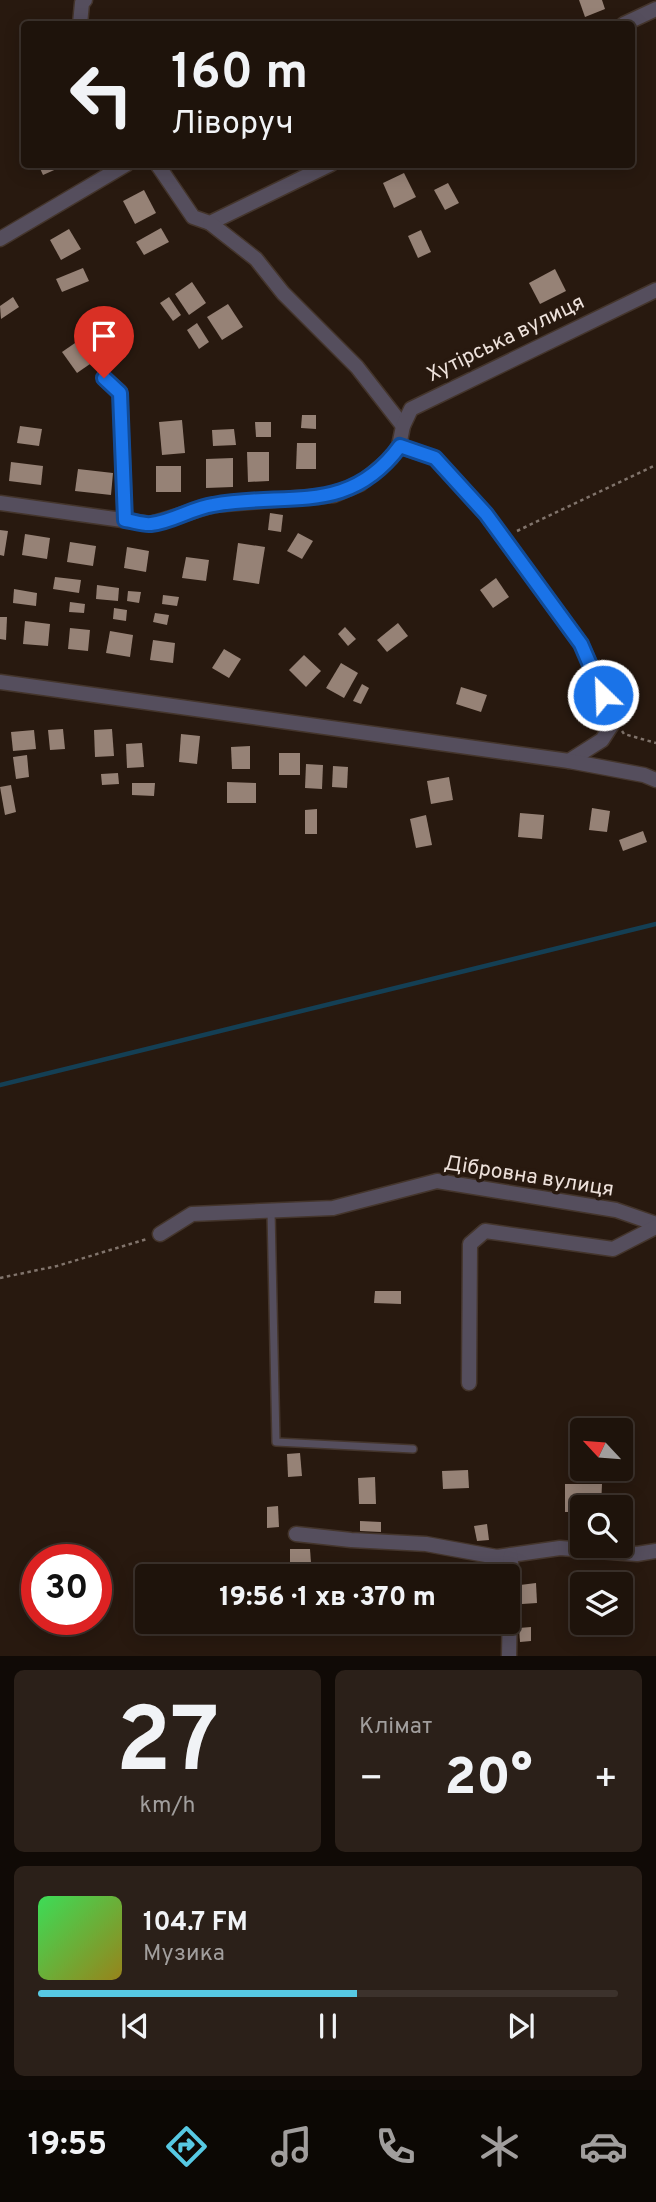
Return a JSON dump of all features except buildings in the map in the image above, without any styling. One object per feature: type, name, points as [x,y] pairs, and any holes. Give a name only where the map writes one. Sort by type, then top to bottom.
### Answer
[{"type":"street","points":[[80,21],[82,3],[85,0]]},
{"type":"street","points":[[630,21],[656,9]]},
{"type":"street","points":[[0,239],[120,168]]},
{"type":"street","points":[[0,503],[151,524],[213,505],[334,495],[360,484],[396,452],[403,426],[357,367],[283,293],[256,259],[210,223],[193,216],[160,168]]},
{"type":"street","points":[[210,223],[323,168]]},
{"type":"street","name":"Хутірська вулиця","points":[[403,426],[411,409],[656,290]]},
{"type":"street","points":[[104,378],[120,393],[125,520]]},
{"type":"street","points":[[396,452],[435,458],[486,514],[581,644],[615,720],[602,740],[569,761]]},
{"type":"street","points":[[0,682],[569,761],[644,775],[656,780]]},
{"type":"street","name":"Дібровна вулиця","points":[[160,1234],[192,1214],[333,1208],[437,1181],[490,1192],[615,1210],[656,1226]]},
{"type":"street","name":"Дібровна вулиця","points":[[469,1383],[470,1244],[485,1231],[613,1249],[656,1226]]},
{"type":"street","points":[[296,1534],[426,1544],[496,1557],[560,1548],[637,1554],[656,1551]]},
{"type":"street","points":[[509,1656],[511,1555]]},
{"type":"lane","points":[[271,1212],[276,1442],[412,1449]]},
{"type":"path","points":[[509,544],[513,533],[656,465]]},
{"type":"path","points":[[615,720],[624,734],[656,743]]},
{"type":"path","points":[[0,1278],[57,1266],[160,1234]]},
{"type":"waterway","points":[[0,1085],[656,924]]},
{"type":"route","points":[[104,378],[120,393],[125,520],[151,524],[213,505],[334,495],[360,484],[391,458],[400,446],[435,458],[486,514],[581,644],[603,695]]}]
